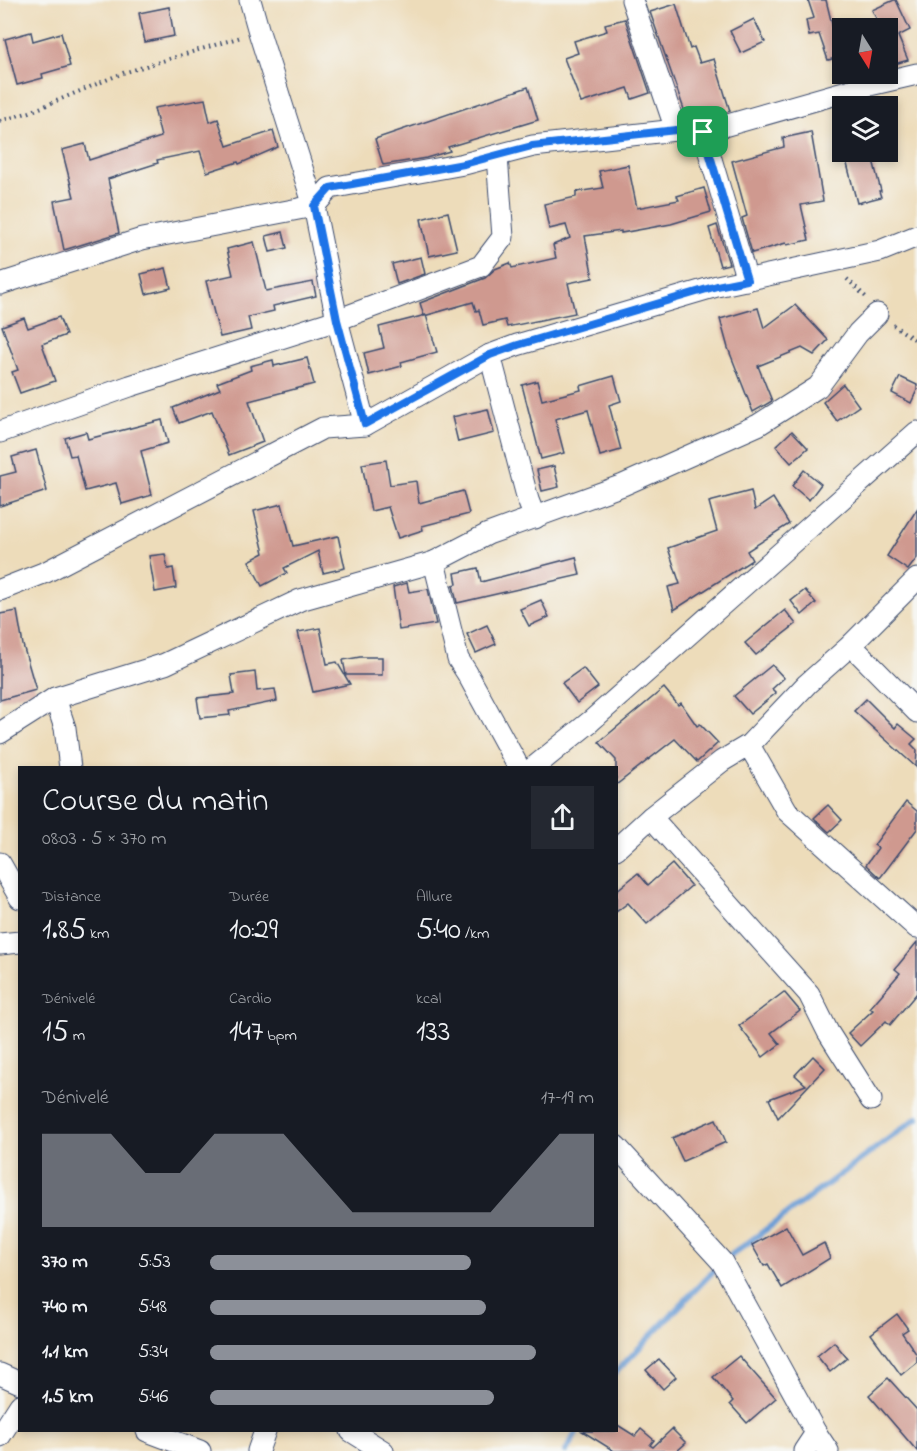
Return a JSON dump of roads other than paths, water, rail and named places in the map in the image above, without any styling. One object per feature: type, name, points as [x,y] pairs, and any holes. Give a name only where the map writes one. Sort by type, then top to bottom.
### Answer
[{"type":"street","points":[[250,0],[314,206],[337,320],[365,424]]},
{"type":"street","points":[[632,0],[676,130]]},
{"type":"street","points":[[0,284],[142,238],[314,206],[330,188],[497,156],[532,146],[676,130],[703,132],[861,87],[917,74]]},
{"type":"street","points":[[703,132],[747,280]]},
{"type":"street","points":[[0,432],[130,386],[337,320],[481,266],[503,237],[497,156]]},
{"type":"street","points":[[0,590],[46,572],[323,428],[365,424],[490,355],[684,296],[880,251],[917,236]]},
{"type":"street","points":[[0,733],[55,698],[165,664],[300,600],[435,562],[488,534],[623,485],[758,425],[818,387],[858,333],[877,314]]},
{"type":"street","points":[[490,355],[528,500],[535,518]]},
{"type":"street","points":[[535,766],[591,721],[917,432]]},
{"type":"street","points":[[435,562],[458,659],[468,673],[518,766]]},
{"type":"street","points":[[618,847],[651,817],[722,762],[749,745],[807,684],[851,645],[917,579]]},
{"type":"street","points":[[851,645],[917,712]]},
{"type":"street","points":[[55,698],[65,728],[70,766]]},
{"type":"street","points":[[749,745],[787,811],[917,928]]},
{"type":"street","points":[[651,817],[809,994],[828,1032],[871,1100]]},
{"type":"street","points":[[0,863],[18,894]]},
{"type":"street","points":[[0,944],[18,942]]},
{"type":"street","points":[[618,1148],[722,1262],[828,1451]]},
{"type":"street","points":[[0,1374],[18,1382]]},
{"type":"street","points":[[0,1436],[18,1408]]},
{"type":"street","points":[[150,1432],[200,1451]]},
{"type":"street","points":[[258,1451],[265,1432]]},
{"type":"street","points":[[804,1451],[816,1433]]},
{"type":"street","points":[[358,1438],[383,1451]]},
{"type":"waterway","points":[[618,1370],[722,1262],[917,1118]]},
{"type":"waterway","points":[[566,1451],[576,1432]]}]
